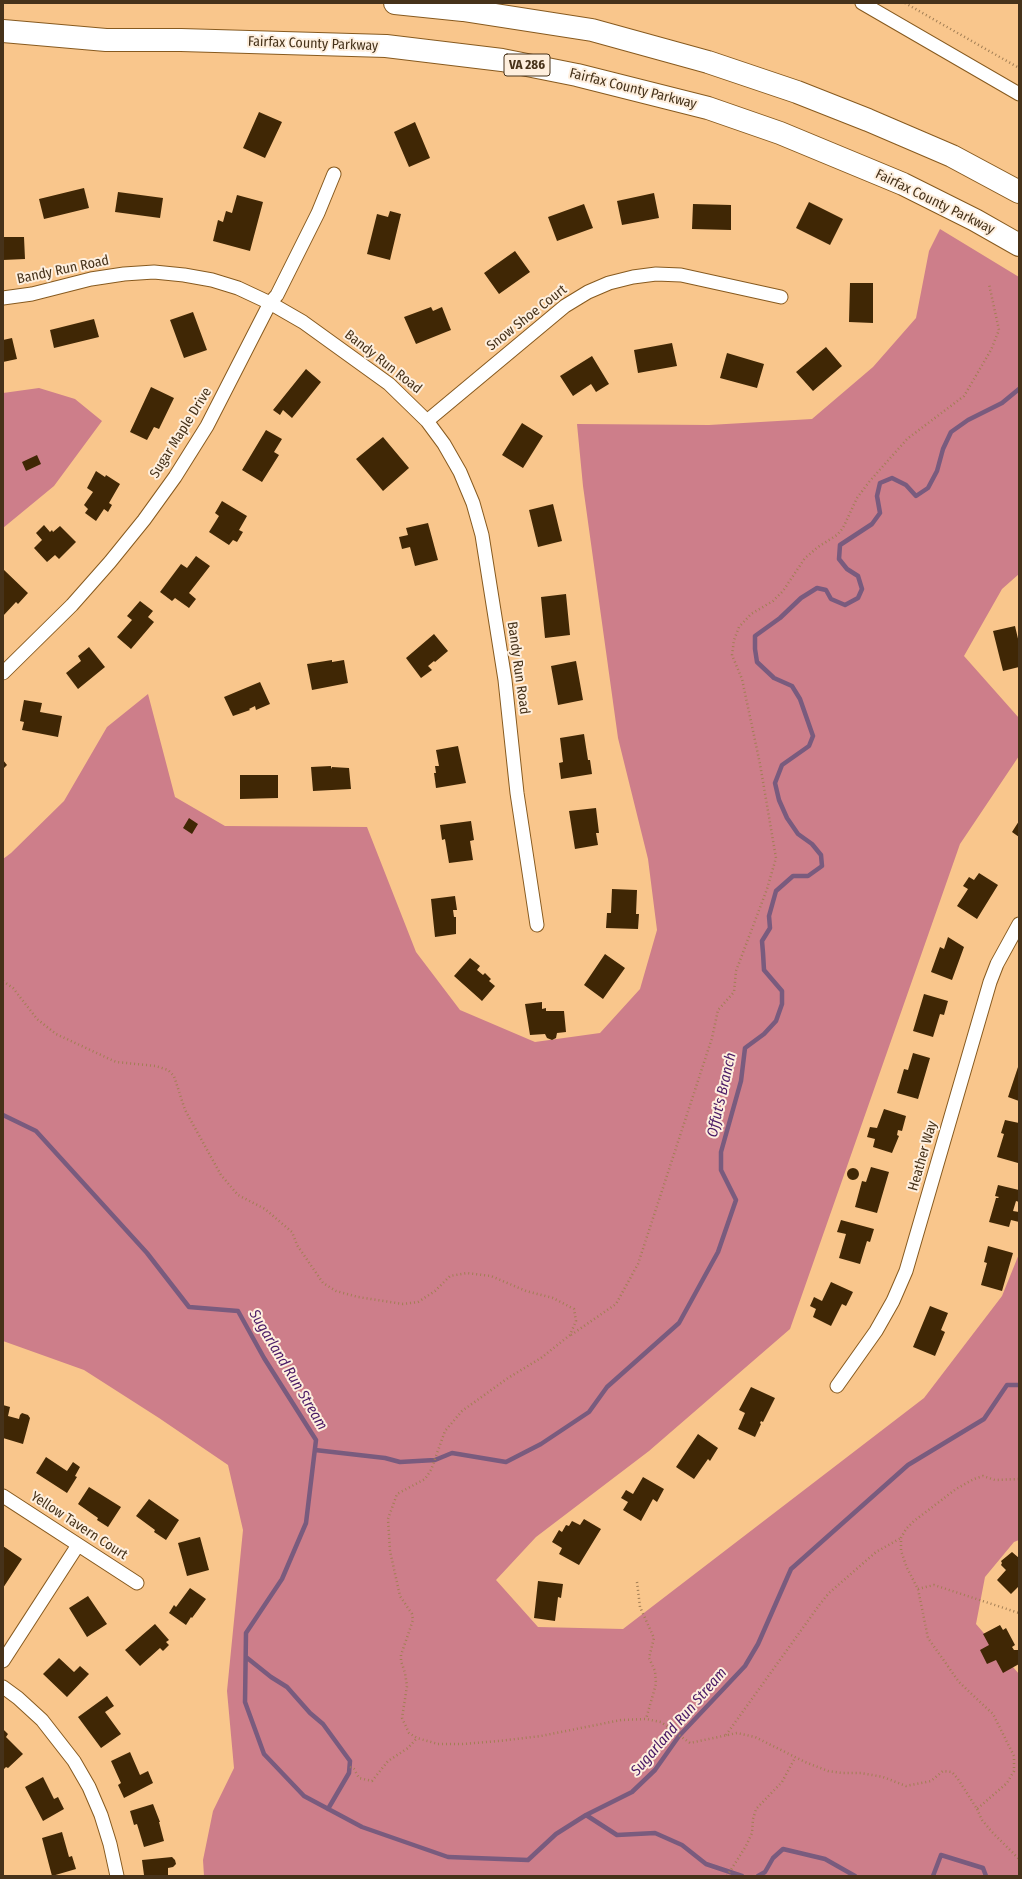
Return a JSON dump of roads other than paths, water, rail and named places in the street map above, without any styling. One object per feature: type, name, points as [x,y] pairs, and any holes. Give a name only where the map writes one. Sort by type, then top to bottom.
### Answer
[{"type":"highway","points":[[395,3],[463,10],[592,30],[708,62],[797,92],[868,120],[952,156],[1019,192]]},
{"type":"highway","name":"Fairfax County Parkway","points":[[3,31],[106,40],[181,40],[386,46],[502,60],[577,75],[708,108],[780,133],[903,184],[975,220],[1019,245]]},
{"type":"street","points":[[862,3],[1019,94]]},
{"type":"street","name":"Sugar Maple Drive","points":[[3,673],[72,605],[110,562],[144,520],[175,477],[207,426],[270,303],[277,295],[318,213],[334,174]]},
{"type":"street","name":"Bandy Run Road","points":[[3,298],[32,294],[91,279],[124,274],[154,272],[212,280],[238,288],[270,303],[303,322],[389,384],[427,421],[444,444],[460,472],[473,503],[482,535],[505,680],[518,793],[537,924]]},
{"type":"street","name":"Snow Shoe Court","points":[[427,421],[565,306],[588,292],[609,283],[633,277],[656,274],[681,275],[781,297]]},
{"type":"street","name":"Heather Way","points":[[836,1386],[876,1330],[893,1301],[906,1271],[990,982],[997,964],[1019,924]]},
{"type":"street","name":"Yellow Tavern Court","points":[[3,1496],[137,1583]]},
{"type":"street","points":[[3,1661],[78,1545]]},
{"type":"street","points":[[3,1687],[18,1698],[42,1720],[74,1761],[89,1787],[101,1815],[110,1844],[117,1876]]},
{"type":"waterway","name":"Offut's Branch","points":[[315,1450],[385,1458],[400,1462],[435,1460],[452,1453],[506,1462],[541,1444],[589,1412],[607,1387],[679,1323],[718,1252],[736,1200],[721,1170],[721,1152],[741,1081],[745,1048],[764,1034],[776,1021],[782,1004],[782,991],[764,970],[762,941],[770,928],[769,916],[776,891],[793,876],[808,876],[822,866],[821,855],[812,844],[798,834],[787,818],[779,800],[775,783],[782,765],[809,746],[813,736],[800,699],[792,686],[774,678],[757,662],[755,636],[780,618],[801,598],[817,588],[826,590],[831,599],[845,605],[858,598],[862,589],[858,576],[847,569],[839,559],[840,545],[872,524],[880,513],[877,496],[880,483],[892,478],[906,485],[916,496],[928,488],[937,471],[943,449],[951,432],[968,420],[1002,403],[1019,389]]},
{"type":"waterway","name":"Sugarland Run Stream","points":[[3,1115],[36,1131],[147,1253],[189,1307],[238,1311],[264,1358],[316,1440],[306,1523],[282,1579],[246,1633],[245,1702],[264,1754],[304,1796],[362,1827],[448,1857],[528,1860],[556,1834],[586,1815],[632,1792],[655,1770],[679,1736],[745,1666],[758,1644],[791,1569],[908,1465],[984,1419],[1007,1385],[1019,1385]]},
{"type":"waterway","points":[[246,1657],[271,1677],[287,1687],[310,1713],[323,1724],[350,1761],[349,1773],[328,1809]]},
{"type":"waterway","points":[[586,1815],[617,1835],[655,1833],[682,1845],[706,1864],[742,1876]]},
{"type":"waterway","points":[[758,1876],[765,1872],[773,1858],[783,1849],[825,1859],[855,1876]]},
{"type":"waterway","points":[[933,1876],[941,1855],[983,1868],[986,1876]]}]
